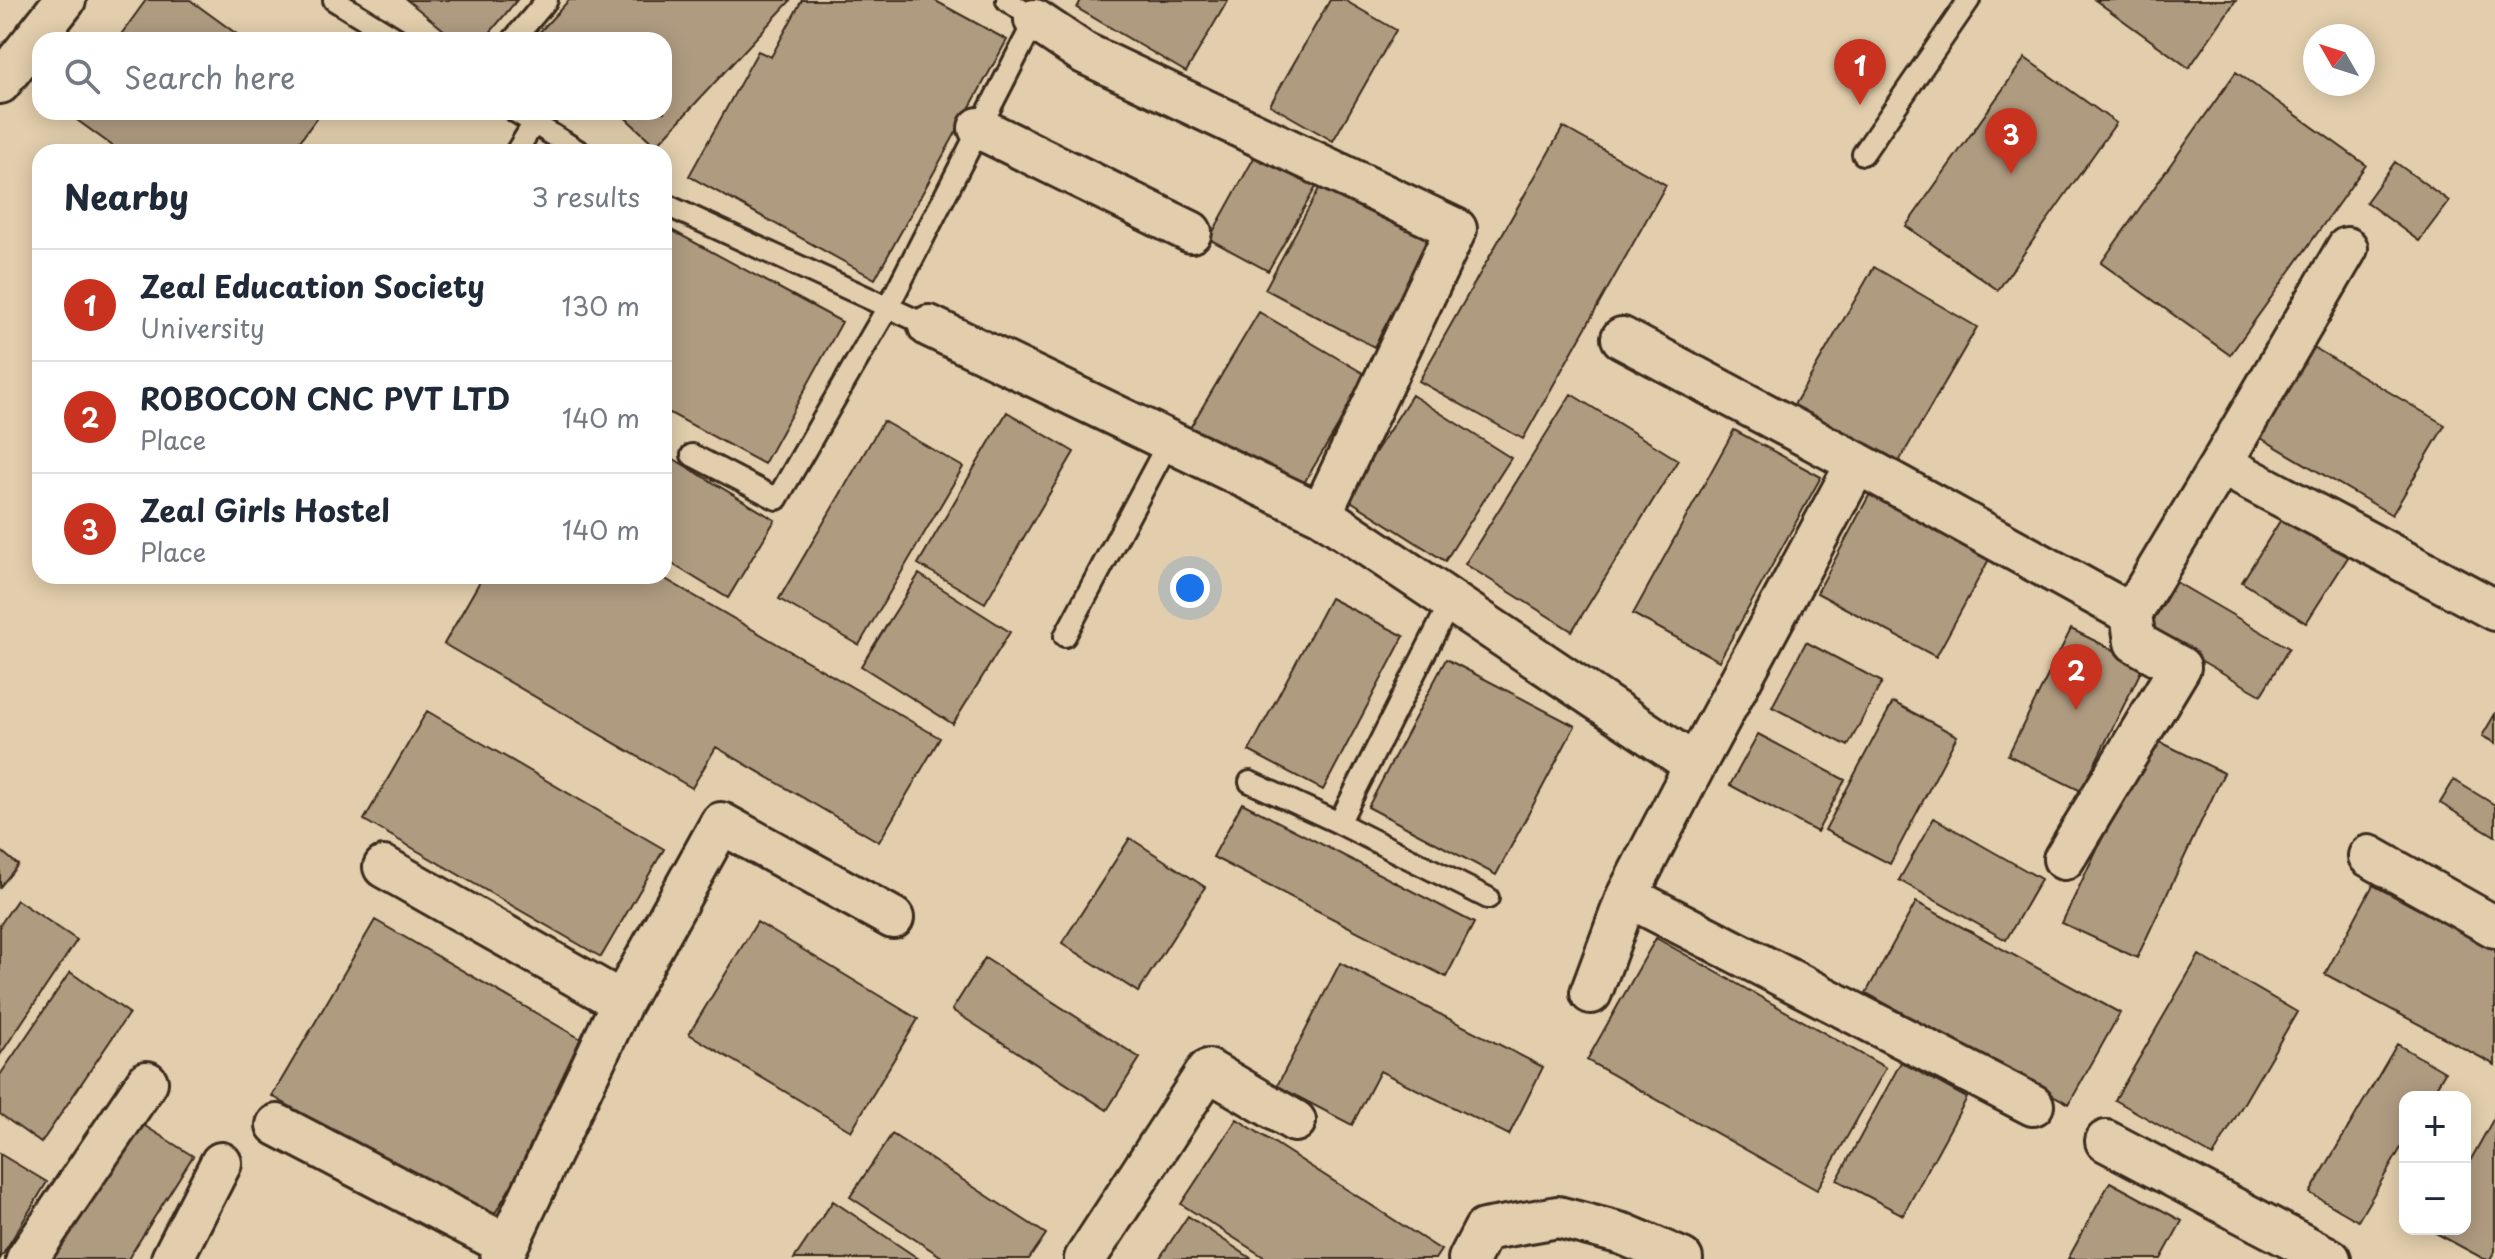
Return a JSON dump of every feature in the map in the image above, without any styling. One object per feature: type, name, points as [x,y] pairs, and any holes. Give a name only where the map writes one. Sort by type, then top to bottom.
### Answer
[{"type":"street","points":[[33,32],[51,5]]},
{"type":"street","points":[[1021,10],[1084,53],[1456,229],[1321,514]]},
{"type":"street","points":[[0,83],[32,34]]},
{"type":"street","points":[[979,128],[1191,232]]},
{"type":"street","points":[[2064,859],[2180,667],[2135,642],[2131,614],[2347,248]]},
{"type":"street","points":[[929,326],[1321,514],[1695,765]]},
{"type":"street","points":[[1622,338],[2131,614]]},
{"type":"street","points":[[1591,993],[1627,896],[1857,463]]},
{"type":"street","points":[[2221,464],[2495,610]]},
{"type":"street","points":[[277,1125],[504,1252],[622,1002],[721,823],[893,918]]},
{"type":"street","points":[[2369,856],[2495,927]]},
{"type":"street","points":[[384,867],[622,1002]]},
{"type":"street","points":[[1627,896],[2033,1105]]},
{"type":"street","points":[[1085,1259],[1208,1070],[1295,1121]]},
{"type":"street","points":[[27,1259],[147,1082]]},
{"type":"street","points":[[2106,1141],[2330,1259]]},
{"type":"street","points":[[172,1259],[221,1163]]},
{"type":"street","points":[[1469,1259],[1484,1230],[1558,1217],[1623,1234],[1682,1259]]},
{"type":"lane","points":[[334,0],[386,32]]},
{"type":"lane","points":[[520,32],[547,0]]},
{"type":"lane","points":[[1863,154],[1969,0]]},
{"type":"lane","points":[[692,455],[777,499],[888,307],[979,128],[1021,10]]},
{"type":"lane","points":[[518,144],[524,120]]},
{"type":"lane","points":[[528,120],[567,144]]},
{"type":"lane","points":[[672,208],[929,326]]},
{"type":"lane","points":[[1065,636],[1169,441]]},
{"type":"lane","points":[[1339,823],[1451,601]]},
{"type":"lane","points":[[1250,782],[1488,898]]},
{"type":"building","points":[[146,0],[190,0],[234,32],[123,32]]},
{"type":"building","points":[[407,0],[517,0],[491,32],[446,32]]},
{"type":"building","points":[[569,0],[791,0],[658,144],[654,144],[628,120],[672,120],[672,32],[540,32]]},
{"type":"building","points":[[802,0],[934,0],[1007,40],[875,279],[689,176],[758,51],[771,57]]},
{"type":"building","points":[[1081,0],[1228,0],[1186,72],[1077,8]]},
{"type":"building","points":[[1330,0],[1344,0],[1396,30],[1333,141],[1270,105]]},
{"type":"building","points":[[2095,0],[2236,0],[2189,68]]},
{"type":"building","points":[[2025,58],[2116,123],[1998,290],[1906,226]]},
{"type":"building","points":[[2236,72],[2366,165],[2230,355],[2101,263]]},
{"type":"building","points":[[77,120],[315,120],[298,144],[110,144]]},
{"type":"building","points":[[1563,127],[1666,185],[1523,439],[1419,381]]},
{"type":"building","points":[[1260,147],[1320,180],[1268,271],[1209,239]]},
{"type":"building","points":[[2395,162],[2449,201],[2419,241],[2366,202]]},
{"type":"building","points":[[1327,174],[1435,232],[1374,347],[1265,289]]},
{"type":"building","points":[[672,230],[842,322],[764,464],[672,414]]},
{"type":"building","points":[[1874,267],[1977,327],[1897,465],[1794,405]]},
{"type":"building","points":[[1259,312],[1368,376],[1298,493],[1190,428]]},
{"type":"building","points":[[2308,344],[2445,425],[2392,515],[2254,434]]},
{"type":"building","points":[[1571,394],[1678,460],[1572,631],[1465,564]]},
{"type":"building","points":[[1412,395],[1511,458],[1445,561],[1346,498]]},
{"type":"building","points":[[1007,412],[1074,452],[985,603],[918,564]]},
{"type":"building","points":[[883,421],[963,467],[859,645],[779,599]]},
{"type":"building","points":[[1734,430],[1821,477],[1719,661],[1633,614]]},
{"type":"building","points":[[672,458],[775,520],[728,598],[672,564]]},
{"type":"building","points":[[1873,488],[1993,552],[1936,657],[1817,593]]},
{"type":"building","points":[[2285,513],[2350,554],[2306,623],[2242,582]]},
{"type":"building","points":[[919,574],[1010,632],[953,724],[861,666]]},
{"type":"building","points":[[2176,582],[2289,648],[2261,695],[2148,630]]},
{"type":"building","points":[[672,583],[940,738],[879,842],[716,747],[692,788],[444,644],[478,584]]},
{"type":"building","points":[[1330,598],[1404,636],[1323,790],[1249,751]]},
{"type":"building","points":[[2071,629],[2144,665],[2081,791],[2008,755]]},
{"type":"building","points":[[1806,642],[1882,682],[1848,746],[1772,707]]},
{"type":"building","points":[[1446,659],[1575,726],[1496,875],[1368,807]]},
{"type":"building","points":[[1893,702],[1957,736],[1890,864],[1825,830]]},
{"type":"building","points":[[427,711],[664,849],[601,957],[364,820]]},
{"type":"building","points":[[2495,714],[2495,743],[2482,736]]},
{"type":"building","points":[[1758,734],[1845,780],[1817,832],[1730,785]]},
{"type":"building","points":[[2150,737],[2224,773],[2137,958],[2062,923]]},
{"type":"building","points":[[2454,780],[2495,805],[2495,836],[2440,803]]},
{"type":"building","points":[[1242,803],[1474,923],[1446,977],[1213,857]]},
{"type":"building","points":[[1934,818],[2041,879],[2006,940],[1899,880]]},
{"type":"building","points":[[1130,838],[1205,887],[1138,992],[1062,943]]},
{"type":"building","points":[[0,850],[18,865],[0,887]]},
{"type":"building","points":[[2373,885],[2495,950],[2495,1065],[2325,974]]},
{"type":"building","points":[[17,900],[77,940],[0,1055],[0,925]]},
{"type":"building","points":[[1916,902],[2120,1013],[2069,1104],[1866,993]]},
{"type":"building","points":[[375,920],[593,1046],[490,1222],[272,1096]]},
{"type":"building","points":[[757,922],[918,1019],[851,1131],[689,1034]]},
{"type":"building","points":[[1656,938],[1886,1068],[1817,1190],[1587,1060]]},
{"type":"building","points":[[2199,955],[2297,1012],[2213,1156],[2115,1100]]},
{"type":"building","points":[[985,958],[1140,1058],[1107,1110],[952,1010]]},
{"type":"building","points":[[1340,963],[1543,1067],[1509,1135],[1380,1071],[1352,1125],[1277,1086]]},
{"type":"building","points":[[70,972],[129,1013],[41,1143],[0,1114],[0,1075]]},
{"type":"building","points":[[2397,1044],[2445,1072],[2434,1091],[2399,1091],[2399,1151],[2358,1221],[2310,1193]]},
{"type":"building","points":[[1901,1062],[1967,1098],[1903,1215],[1837,1180]]},
{"type":"building","points":[[2495,1116],[2495,1251],[2490,1259],[2484,1259],[2439,1235],[2471,1235],[2471,1159]]},
{"type":"building","points":[[132,1118],[193,1156],[128,1259],[43,1259]]},
{"type":"building","points":[[1237,1119],[1441,1250],[1435,1259],[1267,1259],[1181,1204]]},
{"type":"building","points":[[892,1134],[1046,1234],[1029,1259],[945,1259],[850,1197]]},
{"type":"building","points":[[0,1154],[47,1182],[0,1259]]},
{"type":"building","points":[[2110,1182],[2182,1221],[2161,1259],[2068,1259]]},
{"type":"building","points":[[833,1201],[919,1259],[794,1259]]},
{"type":"building","points":[[1188,1216],[1252,1259],[1159,1259]]},
{"type":"place","name":"Zeal Education Society","points":[[1860,105]]},
{"type":"place","name":"Zeal Girls Hostel","points":[[2011,174]]},
{"type":"place","name":"ROBOCON CNC PVT LTD","points":[[2076,710]]}]
